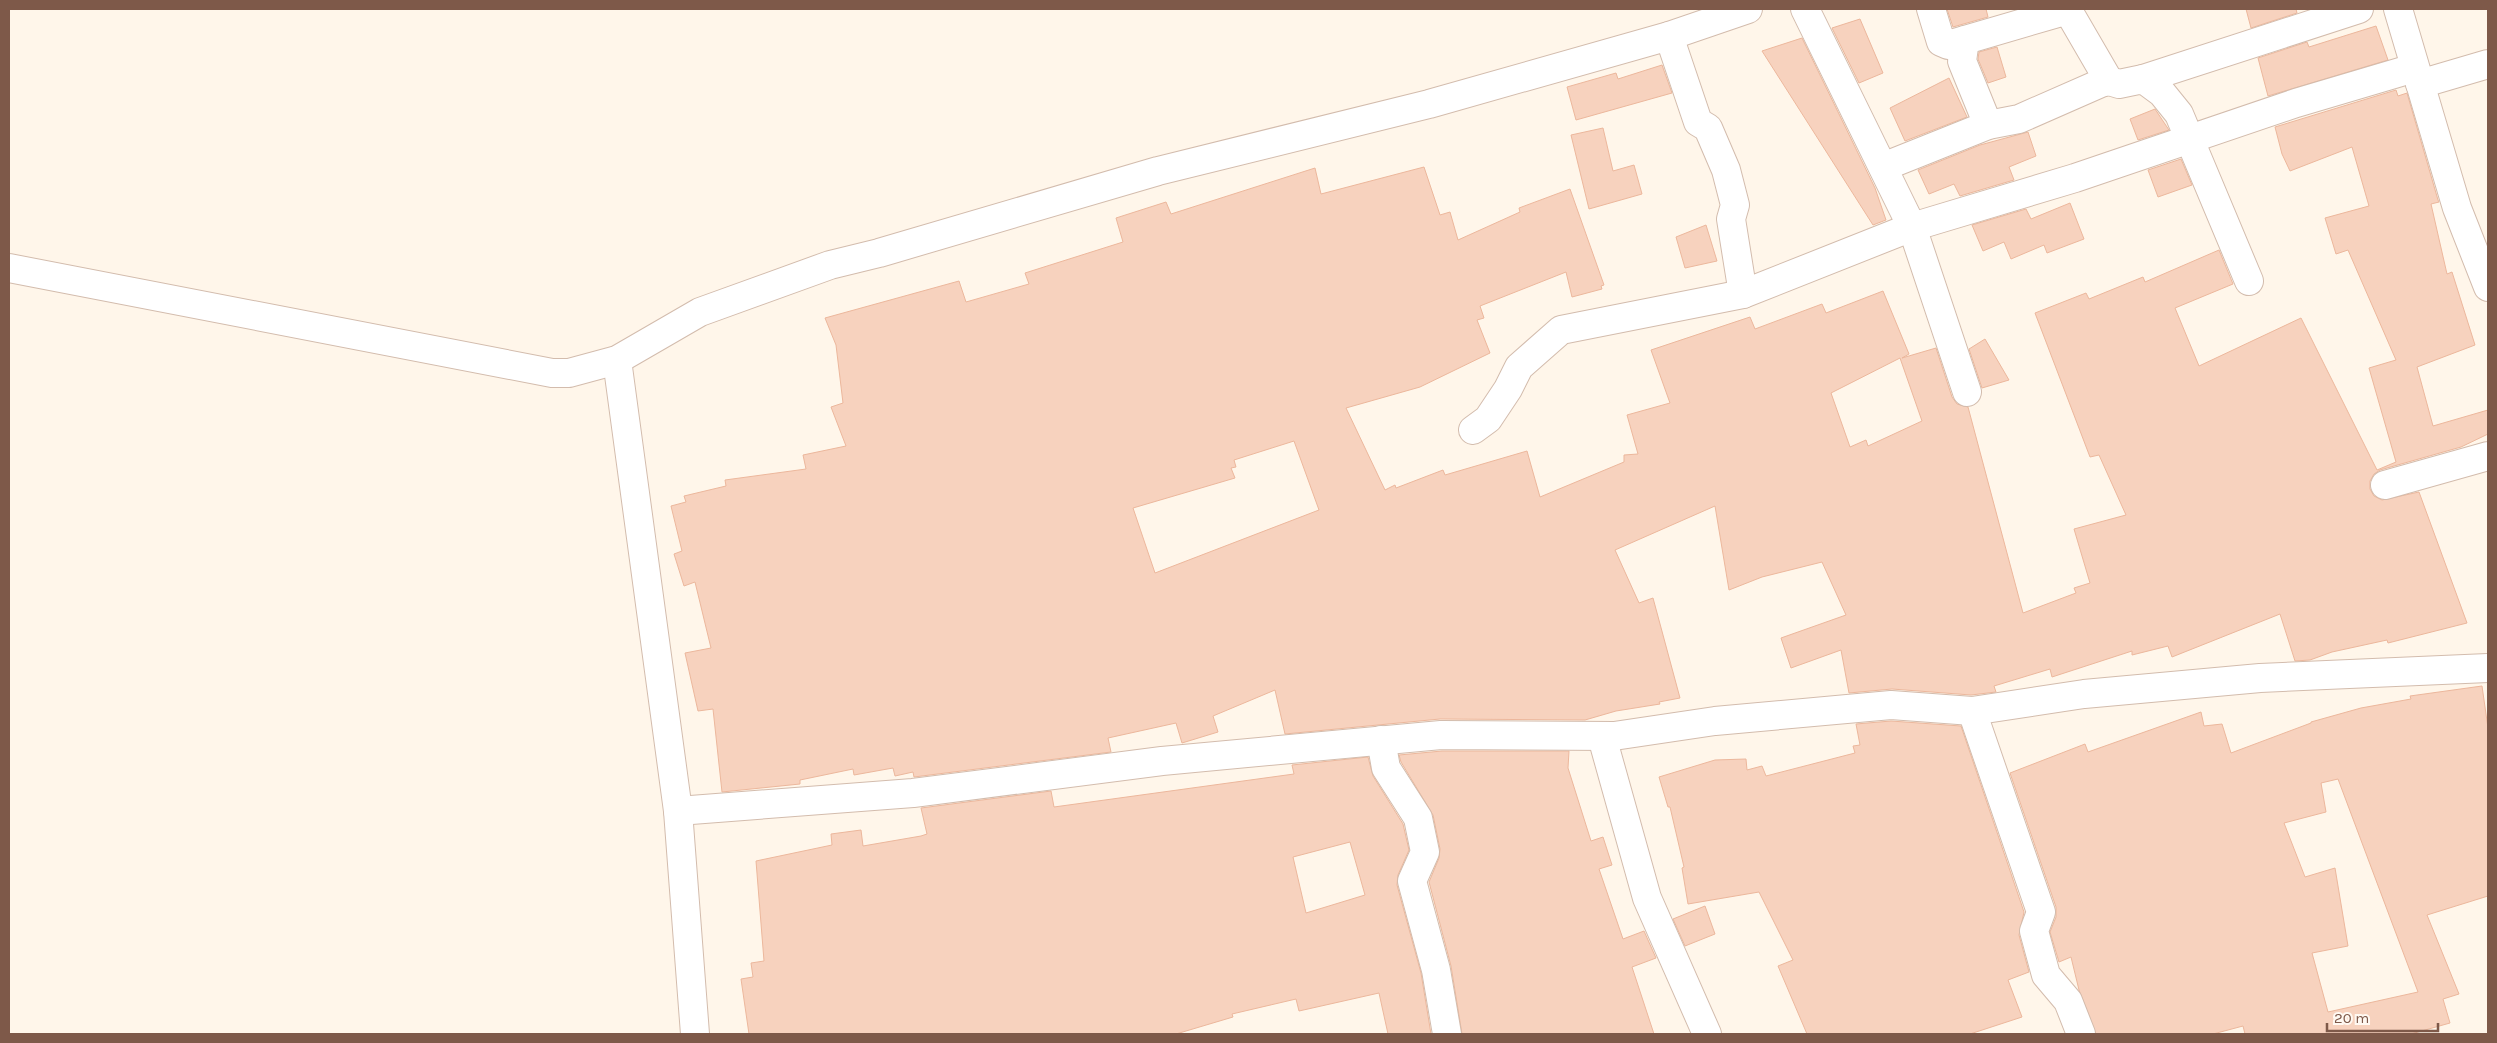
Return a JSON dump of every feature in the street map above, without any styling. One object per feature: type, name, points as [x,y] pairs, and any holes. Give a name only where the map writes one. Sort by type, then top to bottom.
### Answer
[{"type":"street","points":[[9,268],[552,373],[569,373],[617,360],[700,312],[830,265],[888,250],[1158,171],[1429,104],[1669,36],[1748,9]]},
{"type":"street","points":[[1805,9],[1912,227],[1967,392]]},
{"type":"street","points":[[1931,9],[1944,45],[2065,13],[2073,19],[2109,81]]},
{"type":"street","points":[[1882,167],[1988,125],[2019,118],[2109,81],[2119,84],[2143,79],[2359,9]]},
{"type":"street","points":[[2398,9],[2457,208],[2488,287]]},
{"type":"street","points":[[1669,36],[1698,122],[1708,128],[1726,170],[1735,205],[1731,219],[1743,294]]},
{"type":"street","points":[[1965,40],[1962,61],[1988,125]]},
{"type":"street","points":[[1472,430],[1488,419],[1520,367],[1560,330],[1743,294],[1912,227],[2075,178],[2296,103],[2417,76],[2488,64]]},
{"type":"street","points":[[2143,79],[2162,93],[2179,114],[2191,138],[2249,281]]},
{"type":"street","points":[[617,360],[678,811],[694,1034]]},
{"type":"street","points":[[2385,485],[2488,456]]},
{"type":"street","points":[[678,811],[913,793],[1162,761],[1441,735],[1602,737],[1715,721],[1891,705],[1972,711],[2084,694],[2260,678],[2488,668]]},
{"type":"street","points":[[1972,711],[2040,912],[2034,930],[2046,975],[2068,1001],[2081,1034]]},
{"type":"street","points":[[1602,737],[1647,898],[1707,1034]]},
{"type":"street","points":[[1381,740],[1386,768],[1418,818],[1425,852],[1412,881],[1436,970],[1447,1034]]},
{"type":"building","points":[[1947,9],[1986,9],[1988,17],[1953,27]]},
{"type":"building","points":[[2246,9],[2296,9],[2297,13],[2251,28]]},
{"type":"building","points":[[1860,19],[1883,73],[1859,83],[1832,28]]},
{"type":"building","points":[[2376,26],[2388,60],[2268,96],[2258,58],[2307,42],[2309,47]]},
{"type":"building","points":[[1802,38],[1875,188],[1886,220],[1873,225],[1762,51]]},
{"type":"building","points":[[1997,47],[2006,77],[1988,83],[1978,59],[1979,52]]},
{"type":"building","points":[[1662,65],[1672,93],[1576,120],[1567,87],[1616,73],[1618,79]]},
{"type":"building","points":[[1949,78],[1967,117],[1905,141],[1890,108]]},
{"type":"building","points":[[2396,90],[2398,96],[2407,93],[2439,202],[2431,204],[2447,274],[2452,272],[2475,345],[2417,367],[2433,426],[2488,410],[2488,434],[2461,447],[2380,470],[2374,474],[2370,481],[2370,489],[2374,496],[2382,500],[2419,492],[2467,623],[2388,643],[2387,640],[2332,652],[2310,660],[2295,661],[2280,614],[2172,657],[2168,646],[2132,655],[2132,651],[2052,677],[2050,669],[1994,686],[1996,692],[1971,695],[1892,689],[1849,693],[1841,650],[1791,668],[1781,638],[1846,615],[1822,562],[1762,577],[1729,590],[1715,506],[1615,550],[1639,603],[1653,598],[1680,698],[1659,702],[1660,704],[1616,711],[1585,720],[1440,719],[1285,734],[1275,690],[1213,716],[1218,732],[1182,743],[1176,723],[1108,738],[1111,752],[914,777],[913,772],[895,776],[893,768],[854,775],[853,769],[800,780],[800,784],[722,792],[713,709],[698,711],[685,653],[711,648],[695,582],[684,586],[674,554],[682,551],[671,506],[686,502],[684,496],[726,486],[725,480],[806,469],[803,455],[846,446],[831,407],[843,403],[836,345],[825,318],[959,281],[966,302],[1029,284],[1025,273],[1123,242],[1116,218],[1166,202],[1171,214],[1315,168],[1321,194],[1424,167],[1440,215],[1450,212],[1458,240],[1520,212],[1519,208],[1570,189],[1604,285],[1601,286],[1602,289],[1572,297],[1566,272],[1480,306],[1484,318],[1477,320],[1490,353],[1420,387],[1346,408],[1385,490],[1395,485],[1396,488],[1443,470],[1445,475],[1527,451],[1540,497],[1624,462],[1624,455],[1638,454],[1627,415],[1670,403],[1651,350],[1750,317],[1755,329],[1822,304],[1826,313],[1883,291],[1909,354],[1902,358],[1936,348],[1952,397],[1957,404],[1968,407],[2023,613],[2076,593],[2074,588],[2090,583],[2074,529],[2126,515],[2099,455],[2090,457],[2035,313],[2086,293],[2089,299],[2143,277],[2145,282],[2219,250],[2233,284],[2175,308],[2199,366],[2301,318],[2377,470],[2396,462],[2369,368],[2396,360],[2348,250],[2336,254],[2325,218],[2369,206],[2352,147],[2290,171],[2282,154],[2275,127]],"holes":[[[1900,358],[1922,421],[1868,446],[1866,440],[1850,447],[1831,393]],[[1294,441],[1319,510],[1155,573],[1133,508],[1235,478],[1231,468],[1236,467],[1234,460]]]},
{"type":"building","points":[[2155,109],[2169,130],[2138,140],[2130,119]]},
{"type":"building","points":[[1603,128],[1613,171],[1634,165],[1642,194],[1589,209],[1571,135]]},
{"type":"building","points":[[2028,132],[2036,156],[2009,167],[2014,180],[1960,196],[1954,184],[1929,194],[1918,170],[1980,145]]},
{"type":"building","points":[[2181,159],[2192,185],[2158,197],[2148,170]]},
{"type":"building","points":[[2070,203],[2084,239],[2047,253],[2044,245],[2011,259],[2004,242],[1983,251],[1972,225],[2026,209],[2031,219]]},
{"type":"building","points":[[1706,225],[1717,261],[1685,268],[1676,237]]},
{"type":"building","points":[[1985,339],[2009,380],[1982,388],[1969,349]]},
{"type":"building","points":[[2482,686],[2488,728],[2488,896],[2427,915],[2459,994],[2443,999],[2450,1023],[2411,1034],[2245,1034],[2243,1026],[2213,1034],[2096,1034],[2079,990],[2071,957],[2059,962],[2050,932],[2056,917],[2056,907],[2010,773],[2085,744],[2088,752],[2201,712],[2204,726],[2222,724],[2231,753],[2311,722],[2361,708],[2411,699],[2410,696]],"holes":[[[2338,779],[2418,992],[2328,1012],[2312,953],[2348,946],[2335,868],[2305,877],[2284,823],[2326,812],[2321,783]]]},
{"type":"building","points":[[1891,721],[1961,726],[2024,912],[2019,935],[2029,972],[2008,980],[2022,1017],[1970,1034],[1807,1034],[1778,966],[1793,960],[1759,892],[1688,904],[1682,868],[1684,867],[1670,807],[1668,807],[1659,777],[1715,760],[1746,759],[1747,770],[1762,766],[1766,776],[1855,753],[1853,746],[1860,745],[1856,724]]},
{"type":"building","points":[[1442,751],[1569,751],[1568,768],[1591,841],[1603,837],[1612,865],[1599,869],[1623,939],[1644,931],[1656,958],[1632,967],[1654,1034],[1462,1034],[1451,966],[1429,882],[1439,858],[1440,849],[1433,815],[1401,762],[1399,755]]},
{"type":"building","points":[[1368,757],[1373,776],[1403,824],[1409,850],[1398,875],[1397,885],[1421,973],[1431,1034],[1388,1034],[1379,993],[1299,1011],[1296,999],[1232,1014],[1233,1017],[1176,1034],[749,1034],[741,979],[753,977],[751,963],[764,961],[756,861],[832,845],[831,834],[861,830],[863,846],[921,836],[927,834],[921,808],[1051,791],[1054,807],[1294,774],[1292,765]],"holes":[[[1350,842],[1365,895],[1306,913],[1293,857]]]},
{"type":"building","points":[[1705,906],[1715,934],[1685,946],[1673,919]]}]
